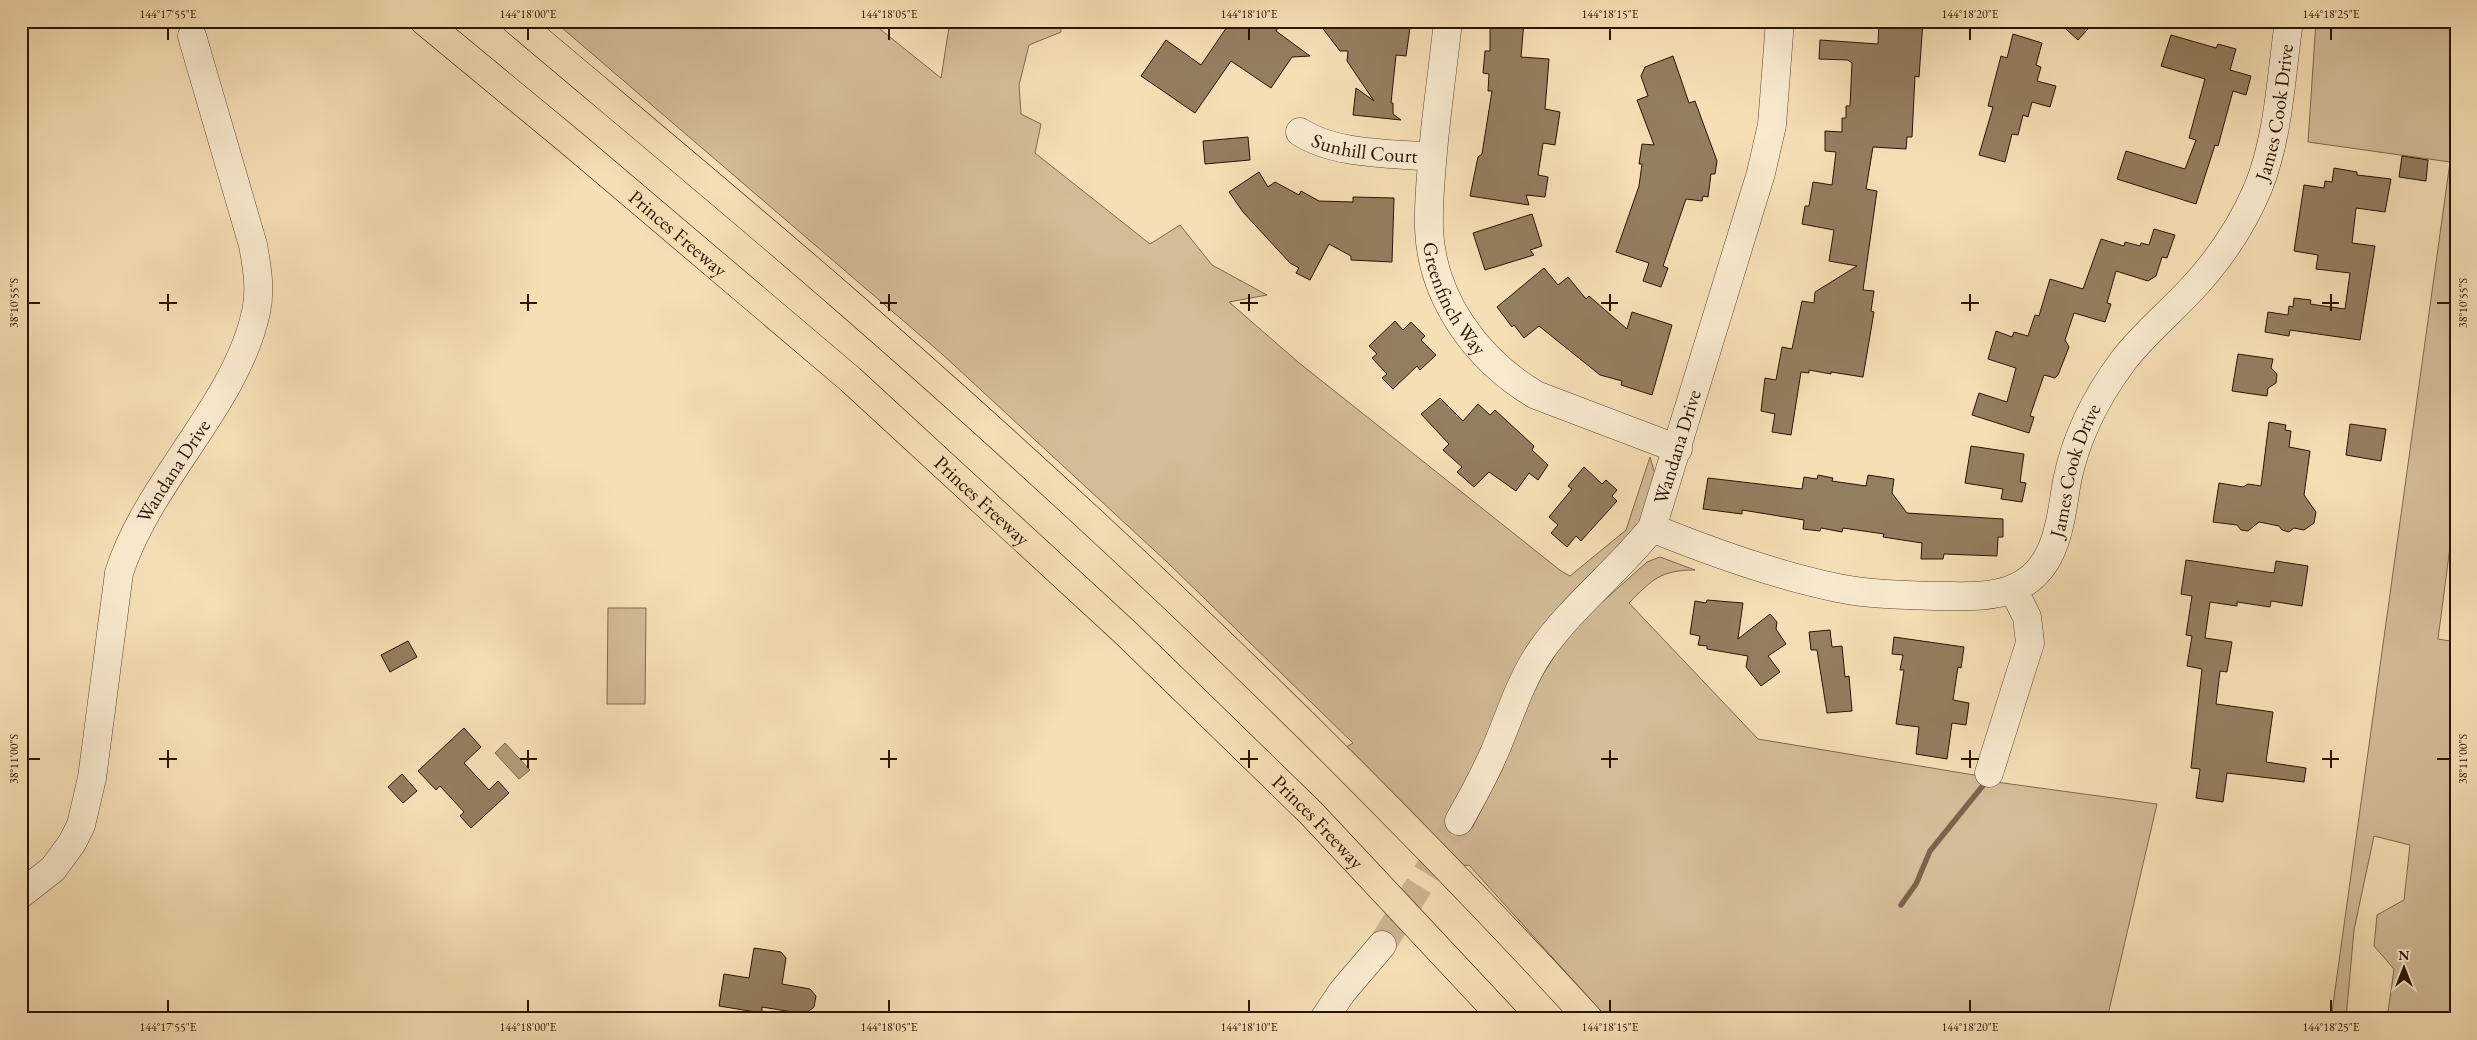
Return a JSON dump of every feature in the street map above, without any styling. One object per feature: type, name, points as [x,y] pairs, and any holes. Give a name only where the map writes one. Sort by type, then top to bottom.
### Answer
[{"type":"highway","name":"Princes Freeway","points":[[424,21],[574,144],[850,379],[1120,627],[1311,813],[1504,1019]]},
{"type":"highway","points":[[516,21],[843,298],[1092,522],[1236,659],[1371,792],[1520,944],[1589,1019]]},
{"type":"street","name":"Greenfinch Way","points":[[1448,21],[1432,157],[1429,231],[1433,259],[1451,310],[1480,349],[1508,376],[1536,395],[1678,449]]},
{"type":"street","name":"Wandana Drive","points":[[1460,821],[1494,754],[1517,695],[1540,652],[1583,602],[1630,556],[1652,528],[1746,225],[1772,126],[1780,21]]},
{"type":"street","name":"James Cook Drive","points":[[1652,528],[1718,553],[1840,588],[1871,593],[1990,595],[2013,589],[2028,580],[2040,569],[2054,548],[2072,459],[2097,400],[2124,360],[2189,292],[2214,262],[2257,190],[2266,165],[2273,134],[2289,21]]},
{"type":"street","name":"Wandana Drive","points":[[21,894],[53,869],[72,843],[81,824],[92,778],[119,573],[126,551],[144,517],[240,359],[256,311],[259,280],[253,245],[192,36]]},
{"type":"street","name":"Sunhill Court","points":[[1300,132],[1314,141],[1331,146],[1432,157]]},
{"type":"street","points":[[1989,773],[2030,643],[2027,617],[2013,589]]},
{"type":"street","points":[[1324,1019],[1342,992],[1382,945]]},
{"type":"shaded area","points":[[554,21],[870,21],[941,78],[950,21],[1061,21],[1061,32],[1029,45],[1019,85],[1021,114],[1041,124],[1035,153],[1150,244],[1180,225],[1212,265],[1267,295],[1229,302],[1298,362],[1561,571],[1570,576],[1626,530],[1650,457],[1655,474],[1636,534],[1497,717],[1450,814],[1472,828],[1501,772],[1534,688],[1572,629],[1647,562],[1660,557],[1695,570],[1683,570],[1665,574],[1651,582],[1629,603],[1758,739],[1974,775],[1996,782],[2157,804],[2107,1019],[1608,1019],[1469,865],[1462,866],[1346,747],[1353,743],[1167,562],[942,354]]},
{"type":"shaded area","points":[[2316,21],[2456,21],[2456,501],[2438,639],[2456,642],[2456,1019],[2387,1019],[2394,969],[2374,946],[2377,915],[2404,900],[2410,845],[2374,836],[2354,930],[2346,1019],[2331,1019],[2450,162],[2308,142]]},
{"type":"shaded area","points":[[608,608],[646,608],[645,704],[607,704]]},
{"type":"shaded area","points":[[505,743],[530,770],[519,779],[495,753]]},
{"type":"building","points":[[1231,21],[1282,21],[1276,31],[1310,56],[1292,57],[1271,88],[1231,61],[1195,113],[1141,76],[1166,40],[1201,65]]},
{"type":"building","points":[[1317,21],[1411,21],[1406,56],[1396,55],[1391,103],[1393,103],[1393,114],[1401,120],[1353,115],[1356,88],[1374,101],[1347,61],[1348,51],[1340,51]]},
{"type":"building","points":[[1490,21],[1524,21],[1521,57],[1549,59],[1545,109],[1560,112],[1555,145],[1543,143],[1538,175],[1548,177],[1545,197],[1526,195],[1529,205],[1470,196],[1478,157],[1482,154],[1492,91],[1488,91],[1489,74],[1483,73],[1485,51],[1490,51]]},
{"type":"building","points":[[1879,21],[1923,21],[1919,77],[1915,76],[1912,137],[1907,137],[1906,149],[1873,147],[1866,189],[1877,191],[1863,290],[1874,291],[1871,311],[1874,312],[1863,377],[1809,370],[1809,373],[1801,372],[1791,435],[1772,432],[1775,414],[1761,411],[1765,378],[1776,380],[1782,347],[1792,349],[1802,301],[1814,303],[1815,292],[1857,266],[1829,261],[1834,230],[1802,224],[1805,206],[1809,206],[1813,182],[1832,185],[1836,152],[1825,151],[1825,131],[1842,132],[1842,118],[1846,118],[1846,106],[1850,106],[1852,63],[1848,60],[1819,59],[1820,40],[1878,44]]},
{"type":"building","points":[[2057,21],[2095,21],[2078,40]]},
{"type":"building","points":[[2013,34],[2042,43],[2036,65],[2041,67],[2037,81],[2056,86],[2050,107],[2032,102],[2028,117],[2023,115],[2018,135],[2012,134],[2005,162],[1979,155],[1993,107],[1988,106],[2001,56],[2007,58]]},
{"type":"building","points":[[2171,35],[2216,48],[2218,44],[2236,49],[2230,70],[2251,76],[2246,95],[2233,91],[2218,146],[2215,145],[2196,204],[2117,179],[2126,151],[2185,169],[2196,140],[2189,138],[2205,79],[2161,66]]},
{"type":"building","points":[[1673,56],[1689,103],[1695,101],[1717,161],[1715,174],[1711,174],[1708,197],[1703,196],[1702,201],[1686,199],[1663,266],[1668,268],[1661,287],[1643,281],[1649,263],[1616,252],[1639,186],[1642,164],[1639,164],[1642,144],[1654,145],[1637,100],[1648,96],[1641,76],[1645,67]]},
{"type":"building","points":[[1248,137],[1250,160],[1205,164],[1203,141]]},
{"type":"building","points":[[2402,156],[2428,160],[2426,181],[2399,177]]},
{"type":"building","points":[[2334,168],[2357,172],[2357,175],[2391,179],[2385,212],[2356,208],[2352,243],[2375,246],[2360,340],[2290,330],[2289,336],[2265,332],[2268,312],[2288,315],[2289,306],[2293,307],[2294,298],[2311,300],[2310,304],[2345,309],[2350,273],[2316,269],[2318,255],[2294,251],[2304,185],[2324,188],[2325,181],[2332,182]]},
{"type":"building","points":[[1259,172],[1268,187],[1275,182],[1299,195],[1301,191],[1319,201],[1353,202],[1353,197],[1394,198],[1392,262],[1351,260],[1351,256],[1329,244],[1310,280],[1296,273],[1299,268],[1290,263],[1243,212],[1229,192]]},
{"type":"building","points":[[1532,214],[1542,246],[1530,250],[1534,255],[1485,270],[1473,233]]},
{"type":"building","points":[[2154,229],[2175,235],[2167,258],[2162,257],[2156,276],[2148,281],[2116,271],[2107,303],[2111,304],[2105,322],[2074,313],[2065,340],[2069,347],[2058,375],[2055,378],[2044,375],[2030,416],[2034,417],[2029,433],[1972,415],[1979,393],[2007,402],[2016,368],[1988,359],[1996,331],[2012,337],[2014,332],[2028,336],[2035,315],[2039,316],[2050,279],[2083,289],[2101,239],[2124,246],[2125,242],[2140,246],[2141,243],[2149,245]]},
{"type":"building","points":[[1544,268],[1558,285],[1568,277],[1586,299],[1589,296],[1627,329],[1632,312],[1672,325],[1652,395],[1621,385],[1622,381],[1600,375],[1539,326],[1524,338],[1514,325],[1512,327],[1497,307]]},
{"type":"building","points":[[1395,321],[1403,330],[1411,322],[1425,336],[1421,340],[1436,355],[1420,370],[1417,366],[1393,389],[1382,378],[1387,374],[1372,358],[1377,354],[1369,346]]},
{"type":"building","points":[[2238,354],[2273,359],[2271,368],[2277,374],[2276,383],[2268,388],[2267,396],[2232,391]]},
{"type":"building","points":[[1440,398],[1463,421],[1478,404],[1490,415],[1495,410],[1534,446],[1532,450],[1548,465],[1538,480],[1529,473],[1516,491],[1489,472],[1474,487],[1457,472],[1462,467],[1443,450],[1449,444],[1421,414]]},
{"type":"building","points":[[2269,422],[2286,425],[2285,430],[2291,431],[2289,447],[2310,451],[2304,495],[2316,512],[2314,523],[2304,530],[2294,528],[2289,532],[2282,530],[2279,526],[2259,522],[2248,531],[2241,530],[2237,525],[2213,522],[2219,483],[2243,487],[2248,484],[2261,486]]},
{"type":"building","points":[[2350,424],[2386,429],[2381,461],[2346,455]]},
{"type":"building","points":[[1971,446],[2024,454],[2020,482],[2026,483],[2022,502],[2001,499],[2003,489],[1965,483]]},
{"type":"building","points":[[1584,467],[1602,484],[1606,480],[1617,490],[1612,496],[1617,501],[1581,541],[1576,536],[1567,547],[1551,533],[1558,525],[1549,517],[1572,489],[1568,486]]},
{"type":"building","points":[[1818,475],[1833,478],[1832,481],[1866,486],[1868,475],[1894,479],[1892,493],[1907,513],[2003,519],[2003,537],[1998,537],[1997,556],[1944,554],[1943,559],[1921,559],[1922,543],[1883,537],[1884,534],[1843,528],[1842,532],[1821,528],[1820,531],[1803,529],[1804,520],[1742,510],[1742,514],[1703,509],[1708,478],[1802,489],[1804,477],[1817,479]]},
{"type":"building","points":[[2186,560],[2274,573],[2276,561],[2308,566],[2302,606],[2271,601],[2270,607],[2237,602],[2237,606],[2210,602],[2205,638],[2232,642],[2227,672],[2220,671],[2216,704],[2273,712],[2266,762],[2306,768],[2304,782],[2227,773],[2223,802],[2196,798],[2200,769],[2191,768],[2202,669],[2187,666],[2192,636],[2186,635],[2192,596],[2181,594]]},
{"type":"building","points":[[1707,600],[1743,603],[1738,639],[1770,614],[1777,622],[1776,629],[1786,644],[1768,656],[1780,672],[1761,686],[1746,667],[1748,656],[1707,649],[1707,646],[1698,645],[1700,636],[1690,634],[1695,601],[1706,603]]},
{"type":"building","points":[[1830,630],[1832,647],[1842,646],[1845,677],[1849,676],[1852,711],[1827,713],[1817,650],[1811,650],[1809,632]]},
{"type":"building","points":[[1894,637],[1964,647],[1961,668],[1958,667],[1953,700],[1969,703],[1966,725],[1952,723],[1947,759],[1916,754],[1919,727],[1896,724],[1904,670],[1900,670],[1903,655],[1892,654]]},
{"type":"building","points":[[408,641],[417,657],[390,672],[381,655]]},
{"type":"building","points":[[464,728],[481,747],[464,763],[489,790],[498,781],[509,793],[471,828],[460,816],[464,812],[440,786],[436,790],[418,771]]},
{"type":"building","points":[[402,774],[417,791],[403,803],[388,787]]},
{"type":"building","points":[[754,948],[781,952],[786,958],[782,984],[810,989],[816,996],[814,1007],[805,1014],[762,1007],[762,1013],[719,1006],[724,974],[749,978]]},
{"type":"waterway","points":[[1901,905],[1916,884],[1930,851],[1985,783]]},
{"type":"tunnel","points":[[1382,945],[1459,821]]}]
